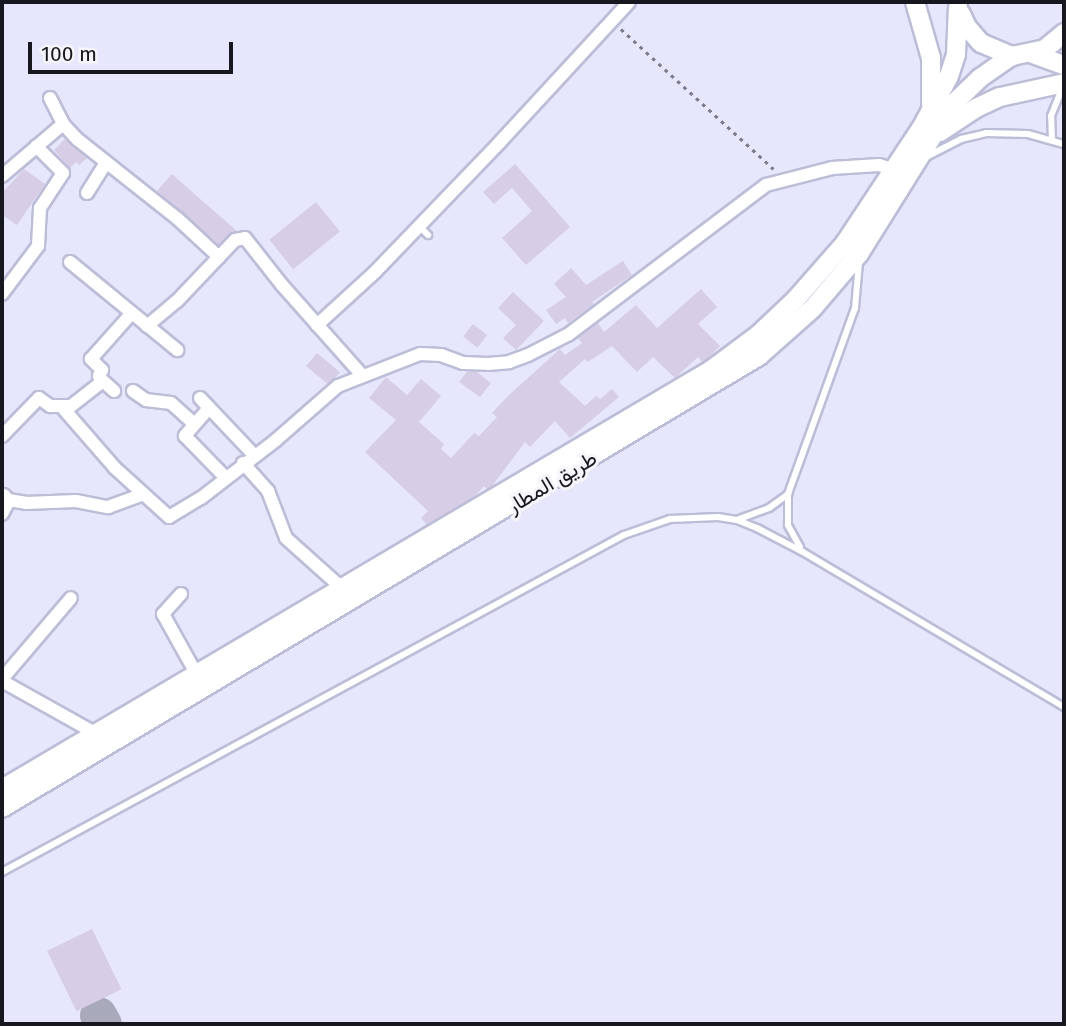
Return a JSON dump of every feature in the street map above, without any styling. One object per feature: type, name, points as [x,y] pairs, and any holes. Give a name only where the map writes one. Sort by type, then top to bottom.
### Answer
[{"type":"main road","points":[[915,2],[931,58],[931,110]]},
{"type":"main road","points":[[958,4],[967,27],[981,43],[1012,56],[1033,54],[1055,42],[1064,33]]},
{"type":"main road","name":"طريق المطار","points":[[2,789],[343,589],[742,349],[852,248],[949,76],[956,54],[958,4]]},
{"type":"main road","points":[[1033,54],[1064,65]]},
{"type":"main road","name":"طريق المطار","points":[[2,808],[729,377],[789,331],[917,163],[965,91],[1012,56]]},
{"type":"main road","points":[[931,139],[953,122],[1000,97],[1064,84]]},
{"type":"street","points":[[317,325],[375,272],[629,2]]},
{"type":"street","points":[[50,98],[63,124],[106,163],[178,219],[219,257]]},
{"type":"street","points":[[2,176],[63,124]]},
{"type":"street","points":[[2,294],[38,246],[40,208],[63,173],[36,146]]},
{"type":"street","points":[[86,193],[106,163]]},
{"type":"street","points":[[62,407],[115,468],[169,517],[203,496],[276,440],[334,388],[420,354],[441,355],[463,363],[509,362],[551,345],[748,196],[784,179],[850,166],[879,164],[895,170]]},
{"type":"street","points":[[147,326],[240,237],[250,240],[282,285],[362,376]]},
{"type":"street","points":[[70,262],[177,350]]},
{"type":"street","points":[[114,391],[99,376],[102,370],[91,359],[131,314]]},
{"type":"street","points":[[2,436],[38,398],[47,405],[62,407],[75,404],[103,381]]},
{"type":"street","points":[[133,391],[146,400],[171,402],[194,424]]},
{"type":"street","points":[[226,478],[185,436],[205,403],[254,455]]},
{"type":"street","points":[[243,463],[268,491],[286,538],[343,589]]},
{"type":"street","points":[[2,514],[4,497],[76,501],[112,507],[142,494]]},
{"type":"street","points":[[181,594],[163,614],[197,675]]},
{"type":"street","points":[[71,598],[2,680],[97,734]]},
{"type":"lane","points":[[1052,140],[1051,116],[1064,84]]},
{"type":"lane","points":[[917,163],[961,139],[986,133],[1012,132],[1064,144]]},
{"type":"lane","points":[[418,225],[428,236]]},
{"type":"lane","points":[[803,552],[788,525],[788,494],[855,309],[852,248]]},
{"type":"lane","points":[[737,520],[759,513],[788,494]]},
{"type":"lane","points":[[2,873],[624,535],[670,519],[694,516],[737,520],[803,552],[1064,707]]},
{"type":"path","points":[[611,19],[784,179]]},
{"type":"building","points":[[65,139],[87,158],[79,165],[76,162],[70,168],[54,150]]},
{"type":"building","points":[[515,164],[570,227],[526,265],[502,238],[532,211],[512,188],[494,204],[483,192]]},
{"type":"building","points":[[24,169],[45,184],[17,225],[2,215],[2,193]]},
{"type":"building","points":[[172,174],[237,231],[219,245],[157,191]]},
{"type":"building","points":[[316,202],[340,232],[293,269],[269,240]]},
{"type":"building","points":[[623,261],[632,275],[592,302],[594,304],[568,323],[565,318],[556,324],[546,310],[566,297],[554,284],[571,268],[586,285]]},
{"type":"building","points":[[701,289],[717,307],[698,324],[720,346],[709,357],[702,362],[698,357],[675,378],[653,357],[637,372],[612,346],[588,362],[585,359],[559,382],[585,406],[596,396],[600,399],[612,389],[619,397],[570,438],[555,421],[530,447],[525,442],[492,486],[487,489],[484,486],[473,498],[427,525],[421,518],[428,511],[365,452],[396,420],[369,398],[386,377],[407,395],[421,379],[441,396],[419,422],[444,444],[441,449],[451,458],[474,433],[479,436],[497,417],[492,413],[507,397],[560,349],[565,355],[582,343],[578,338],[598,323],[604,332],[636,305],[657,328]]},
{"type":"building","points":[[513,292],[544,321],[516,350],[503,338],[516,325],[498,308]]},
{"type":"building","points":[[473,324],[487,335],[477,348],[463,337]]},
{"type":"building","points":[[317,353],[340,372],[329,385],[306,366]]},
{"type":"building","points":[[467,372],[477,372],[491,383],[480,397],[459,382]]},
{"type":"building","points":[[92,929],[121,989],[76,1011],[47,951]]},
{"type":"taxiway","points":[[98,1015],[103,1024]]}]
